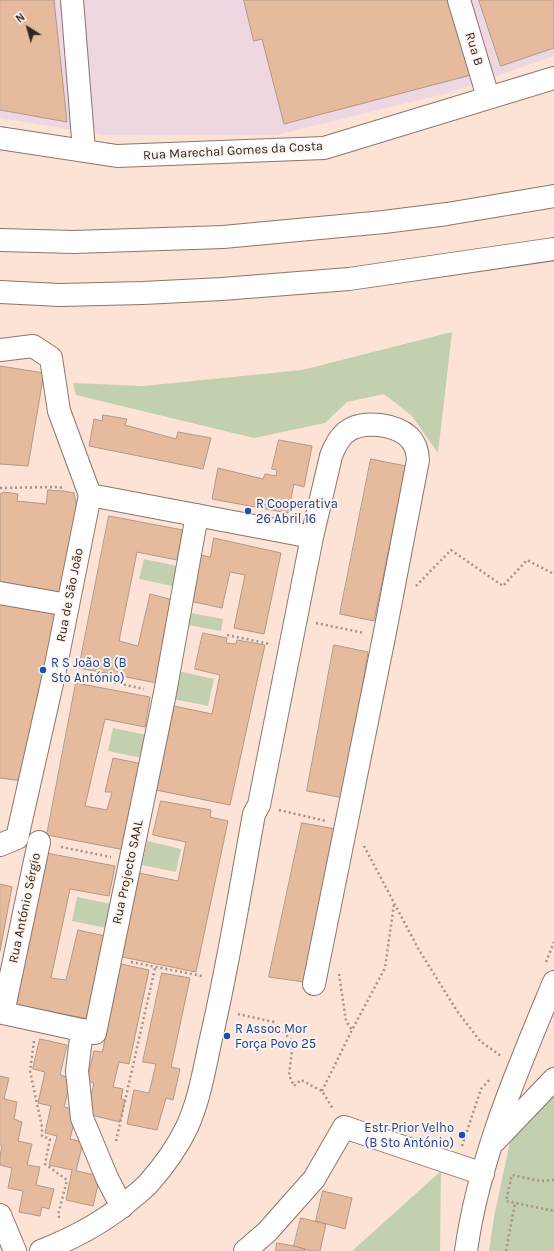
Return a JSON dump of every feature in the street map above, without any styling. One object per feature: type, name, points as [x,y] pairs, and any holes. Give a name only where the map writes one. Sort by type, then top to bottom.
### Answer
[{"type":"main road","points":[[72,0],[84,151]]},
{"type":"main road","name":"Rua B","points":[[459,0],[488,97]]},
{"type":"main road","name":"Rua Marechal Gomes da Costa","points":[[0,138],[117,156],[324,148],[554,78]]},
{"type":"main road","points":[[0,240],[74,242],[223,237],[384,222],[447,214],[554,196]]},
{"type":"main road","points":[[0,292],[60,295],[222,289],[349,279],[554,249]]},
{"type":"main road","points":[[0,350],[33,346],[51,358],[59,411],[90,495],[312,537]]},
{"type":"main road","points":[[41,1251],[69,1239],[122,1207],[146,1186],[162,1167],[187,1127],[196,1104],[218,1009],[254,814],[259,805],[312,537],[331,456],[334,448],[345,433],[352,428],[369,424],[394,427],[406,435],[415,446],[418,460],[347,825],[314,984]]},
{"type":"main road","name":"Rua de São João","points":[[0,845],[17,838],[55,670],[90,495]]},
{"type":"main road","name":"Rua Projecto SAAL","points":[[82,1030],[95,1033],[165,693],[198,515]]},
{"type":"main road","points":[[0,593],[68,605]]},
{"type":"main road","name":"Rua António Sérgio","points":[[39,842],[3,1013],[82,1030]]},
{"type":"main road","points":[[466,1251],[476,1200],[491,1145],[508,1097],[554,982]]},
{"type":"main road","points":[[82,1030],[77,1071],[82,1118],[107,1178],[122,1207]]},
{"type":"main road","points":[[491,1145],[554,1079]]},
{"type":"main road","points":[[245,1251],[267,1232],[314,1179],[344,1127],[483,1174]]},
{"type":"main road","points":[[0,1215],[15,1251]]},
{"type":"path","points":[[0,488],[55,487],[73,489],[90,495]]},
{"type":"path","points":[[414,588],[451,550],[503,586],[527,560],[554,574]]},
{"type":"path","points":[[334,627],[384,637]]},
{"type":"path","points":[[227,636],[290,648]]},
{"type":"path","points":[[55,670],[165,693]]},
{"type":"path","points":[[293,814],[347,825],[357,832],[419,950],[457,1011],[480,1042],[507,1060]]},
{"type":"path","points":[[39,842],[131,861]]},
{"type":"path","points":[[218,1009],[274,1022],[293,1042],[289,1074],[294,1086],[301,1080],[322,1091],[385,968],[394,903]]},
{"type":"path","points":[[320,957],[338,968],[346,1021],[352,1030]]},
{"type":"path","points":[[111,958],[155,968],[224,980]]},
{"type":"path","points":[[115,1143],[155,968]]},
{"type":"path","points":[[38,1020],[31,1056],[30,1071],[42,1127],[42,1136],[50,1139],[45,1164],[67,1180],[58,1215],[69,1239]]},
{"type":"path","points":[[554,1180],[540,1181],[512,1175],[506,1201],[554,1211]]},
{"type":"path","points":[[506,1251],[515,1203]]},
{"type":"shaded area","points":[[0,0],[554,0],[554,56],[448,93],[276,135],[103,135],[0,118]]},
{"type":"green space","points":[[452,332],[438,453],[412,416],[384,394],[347,402],[325,423],[254,438],[76,395],[73,383],[143,386],[302,370]]},
{"type":"green space","points":[[144,559],[182,567],[177,587],[139,579]]},
{"type":"green space","points":[[185,612],[223,619],[221,631],[182,624]]},
{"type":"green space","points":[[174,670],[214,679],[208,706],[168,698]]},
{"type":"green space","points":[[113,728],[147,735],[142,758],[108,751]]},
{"type":"green space","points":[[147,841],[181,849],[176,872],[142,865]]},
{"type":"green space","points":[[77,897],[111,904],[106,928],[72,921]]},
{"type":"green space","points":[[554,1091],[554,1251],[489,1251],[494,1217],[510,1142]]},
{"type":"green space","points":[[441,1171],[440,1251],[352,1251]]},
{"type":"building","points":[[0,0],[54,0],[67,122],[0,110]]},
{"type":"building","points":[[244,0],[452,0],[471,75],[284,124],[262,39],[254,41]]},
{"type":"building","points":[[479,0],[554,0],[554,48],[501,66]]},
{"type":"building","points":[[0,366],[44,373],[28,466],[0,464]]},
{"type":"building","points":[[103,415],[127,419],[125,425],[176,439],[178,432],[211,438],[203,469],[89,446],[94,419],[102,421]]},
{"type":"building","points":[[279,440],[312,446],[304,487],[294,484],[288,513],[212,499],[218,468],[263,479],[265,474],[276,476],[277,470],[272,469]]},
{"type":"building","points":[[371,459],[406,466],[374,621],[340,614]]},
{"type":"building","points":[[48,490],[74,493],[77,507],[64,597],[0,585],[0,494],[4,492],[18,494],[17,501],[46,504]]},
{"type":"building","points":[[109,516],[183,530],[177,560],[137,552],[119,641],[138,646],[150,594],[173,600],[157,683],[79,668]]},
{"type":"building","points":[[214,538],[281,553],[264,634],[234,628],[245,575],[230,572],[222,608],[190,601],[200,555],[210,557]]},
{"type":"building","points":[[0,600],[60,607],[23,781],[0,778]]},
{"type":"building","points":[[203,633],[227,638],[226,643],[236,644],[237,640],[265,645],[230,805],[156,790],[174,706],[212,714],[220,675],[195,669]]},
{"type":"building","points":[[334,645],[368,652],[344,798],[307,791]]},
{"type":"building","points":[[76,683],[150,697],[145,727],[105,719],[85,806],[107,810],[112,792],[105,792],[113,758],[143,764],[125,850],[47,835]]},
{"type":"building","points":[[161,801],[211,810],[210,817],[228,821],[196,972],[122,957],[139,873],[178,881],[186,842],[153,835]]},
{"type":"building","points":[[302,823],[336,829],[304,982],[269,977]]},
{"type":"building","points":[[41,852],[115,866],[109,896],[70,889],[51,978],[66,980],[78,930],[105,936],[89,1019],[12,1004]]},
{"type":"building","points":[[0,884],[12,887],[0,951]]},
{"type":"building","points":[[121,964],[149,970],[129,1064],[119,1062],[113,1087],[123,1089],[121,1099],[125,1100],[120,1122],[87,1114],[94,1083],[87,1081],[94,1051],[102,1052]]},
{"type":"building","points":[[162,973],[190,978],[171,1067],[180,1069],[173,1100],[166,1098],[157,1130],[127,1124],[134,1090],[149,1093],[156,1064],[143,1062]]},
{"type":"building","points":[[40,1039],[67,1045],[60,1075],[71,1078],[64,1107],[77,1110],[70,1139],[83,1142],[76,1171],[100,1176],[93,1206],[66,1200],[72,1170],[49,1165],[57,1136],[45,1133],[51,1106],[38,1103],[45,1072],[33,1069]]},
{"type":"building","points":[[0,1076],[9,1078],[4,1099],[17,1102],[14,1119],[22,1122],[18,1141],[32,1144],[27,1165],[40,1167],[36,1185],[54,1189],[49,1209],[42,1207],[40,1216],[19,1212],[23,1191],[8,1188],[12,1168],[0,1165],[2,1146],[0,1145]]},
{"type":"building","points":[[323,1191],[352,1198],[345,1229],[316,1221]]},
{"type":"building","points":[[301,1218],[326,1224],[320,1251],[311,1251],[294,1246]]},
{"type":"building","points":[[277,1243],[305,1249],[305,1251],[276,1251]]},
{"type":"place","name":"R Cooperativa 26 Abril 16","points":[[248,511]]},
{"type":"place","name":"R S João 8 (B Sto António)","points":[[43,670]]},
{"type":"place","name":"R Assoc Mor Força Povo 25","points":[[227,1036]]},
{"type":"place","name":"Estr Prior Velho (B Sto António)","points":[[462,1135]]}]
